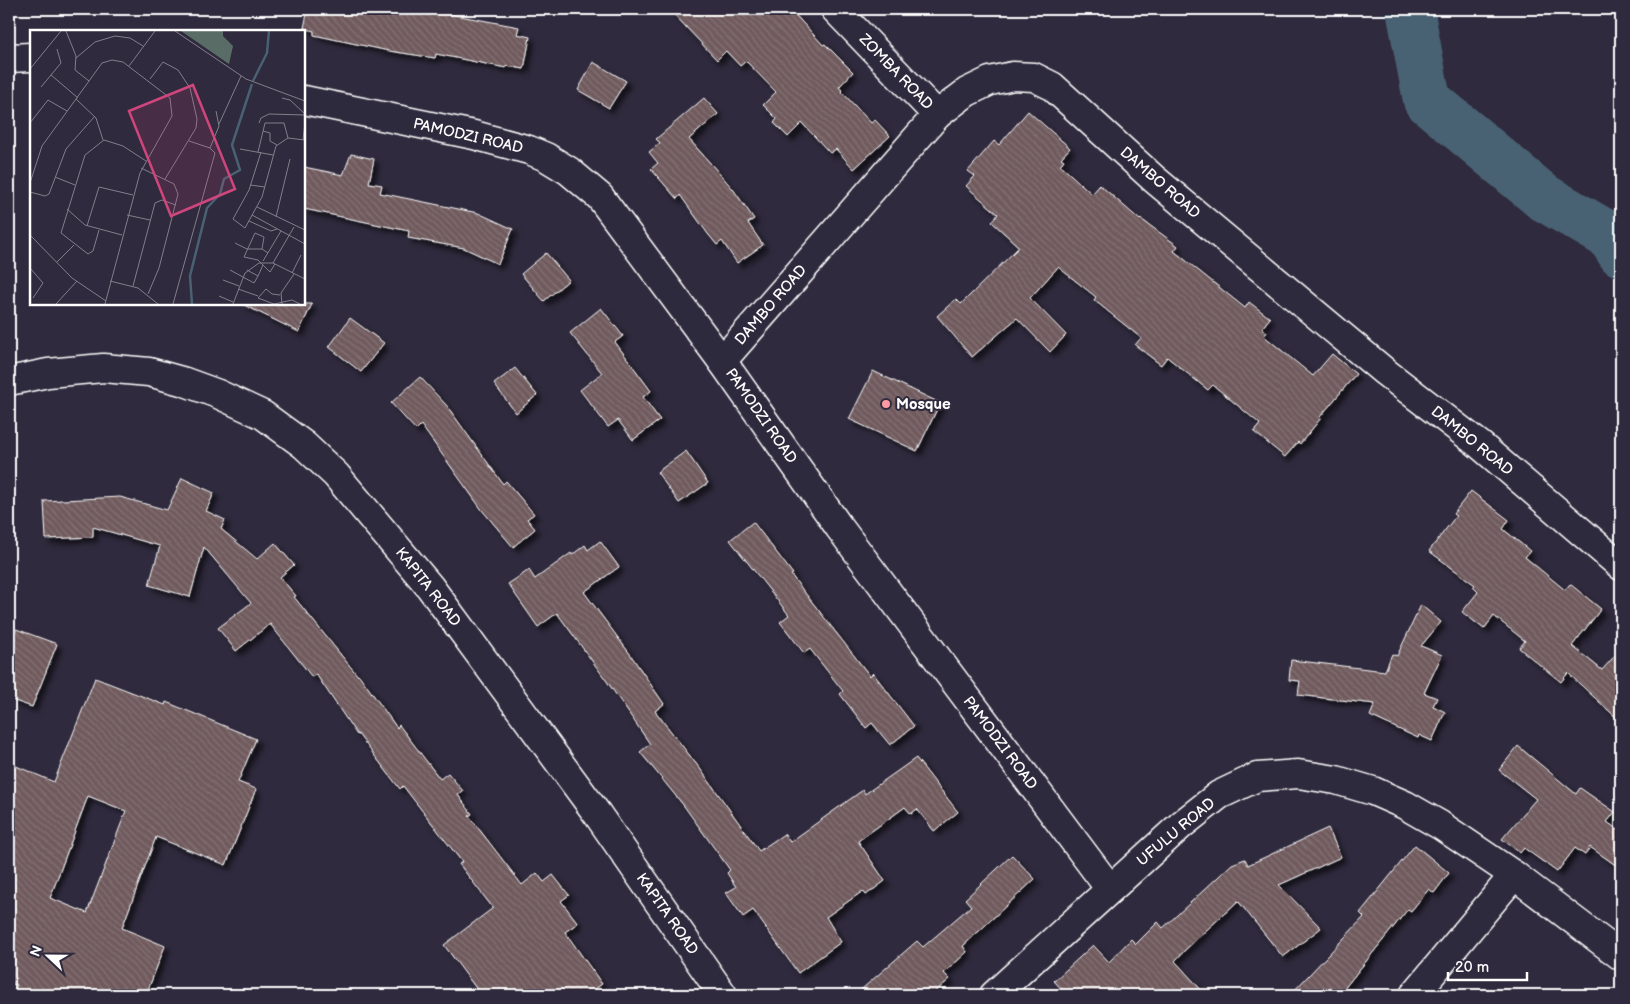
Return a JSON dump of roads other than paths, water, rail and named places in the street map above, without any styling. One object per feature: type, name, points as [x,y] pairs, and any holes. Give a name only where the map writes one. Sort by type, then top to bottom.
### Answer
[{"type":"street","name":"ZOMBA ROAD","points":[[834,9],[937,115]]},
{"type":"street","points":[[9,58],[30,57]]},
{"type":"street","name":"DAMBO ROAD","points":[[722,361],[937,115],[967,92],[990,81],[1014,76],[1034,77],[1052,86],[1161,185],[1385,372],[1480,445],[1621,566]]},
{"type":"street","name":"PAMODZI ROAD","points":[[305,100],[474,135],[529,150],[546,157],[569,172],[600,197],[722,361],[839,527],[1110,889]]},
{"type":"street","name":"KAPITA ROAD","points":[[9,381],[48,372],[103,368],[149,372],[218,394],[263,415],[304,445],[336,474],[430,586],[598,815],[723,995]]},
{"type":"street","name":"UFULU ROAD","points":[[994,995],[1181,825],[1219,795],[1257,777],[1298,774],[1336,780],[1373,791],[1405,805],[1440,825],[1514,875],[1621,956]]},
{"type":"street","points":[[1414,995],[1514,875]]},
{"type":"waterway","points":[[1410,9],[1427,100],[1543,197],[1610,236],[1621,253]]},
{"type":"place","name":"Mosque","points":[[886,404]]}]
